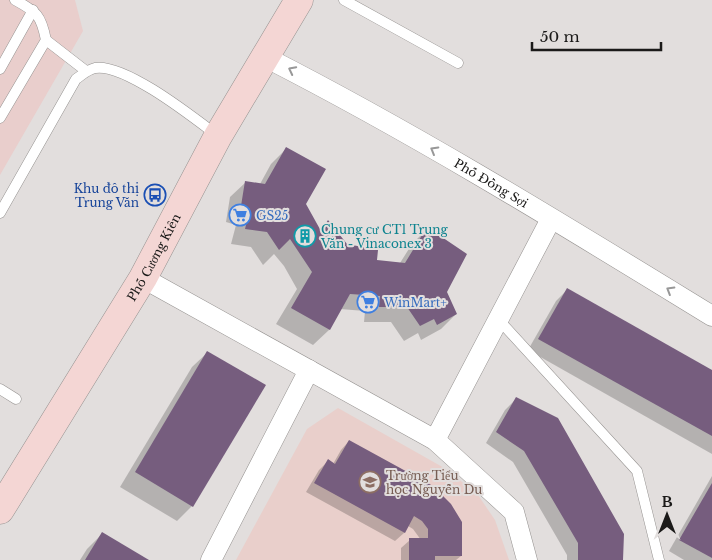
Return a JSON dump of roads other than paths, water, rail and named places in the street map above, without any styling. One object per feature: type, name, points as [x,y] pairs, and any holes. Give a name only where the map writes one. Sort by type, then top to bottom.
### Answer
[{"type":"street","name":"Phố Cương Kiên","points":[[0,510],[143,278],[218,136],[299,0]]},
{"type":"street","name":"Phố Đồng Sợi","points":[[266,56],[323,86],[551,219],[712,316]]},
{"type":"street","points":[[435,440],[551,219]]},
{"type":"street","points":[[143,278],[435,440],[514,512],[527,560]]},
{"type":"street","points":[[211,560],[309,370]]},
{"type":"lane","points":[[0,118],[46,40],[43,24],[33,10],[15,0]]},
{"type":"lane","points":[[344,0],[458,63]]},
{"type":"lane","points":[[0,68],[33,10]]},
{"type":"lane","points":[[46,40],[86,71]]},
{"type":"lane","points":[[0,213],[76,79],[86,71],[97,68],[114,70],[129,76],[177,106],[218,136]]},
{"type":"lane","points":[[498,319],[637,471],[660,560]]},
{"type":"lane","points":[[0,389],[16,399]]},
{"type":"place","name":"Khu đô thị Trung Văn","points":[[155,195]]},
{"type":"place","name":"GS25","points":[[240,215]]},
{"type":"place","name":"Chung cư CT1 Trung Văn - Vinaconex 3","points":[[305,236]]},
{"type":"place","name":"WinMart+","points":[[368,302]]},
{"type":"place","name":"Trường Tiểu học Nguyễn Du","points":[[370,482]]}]
